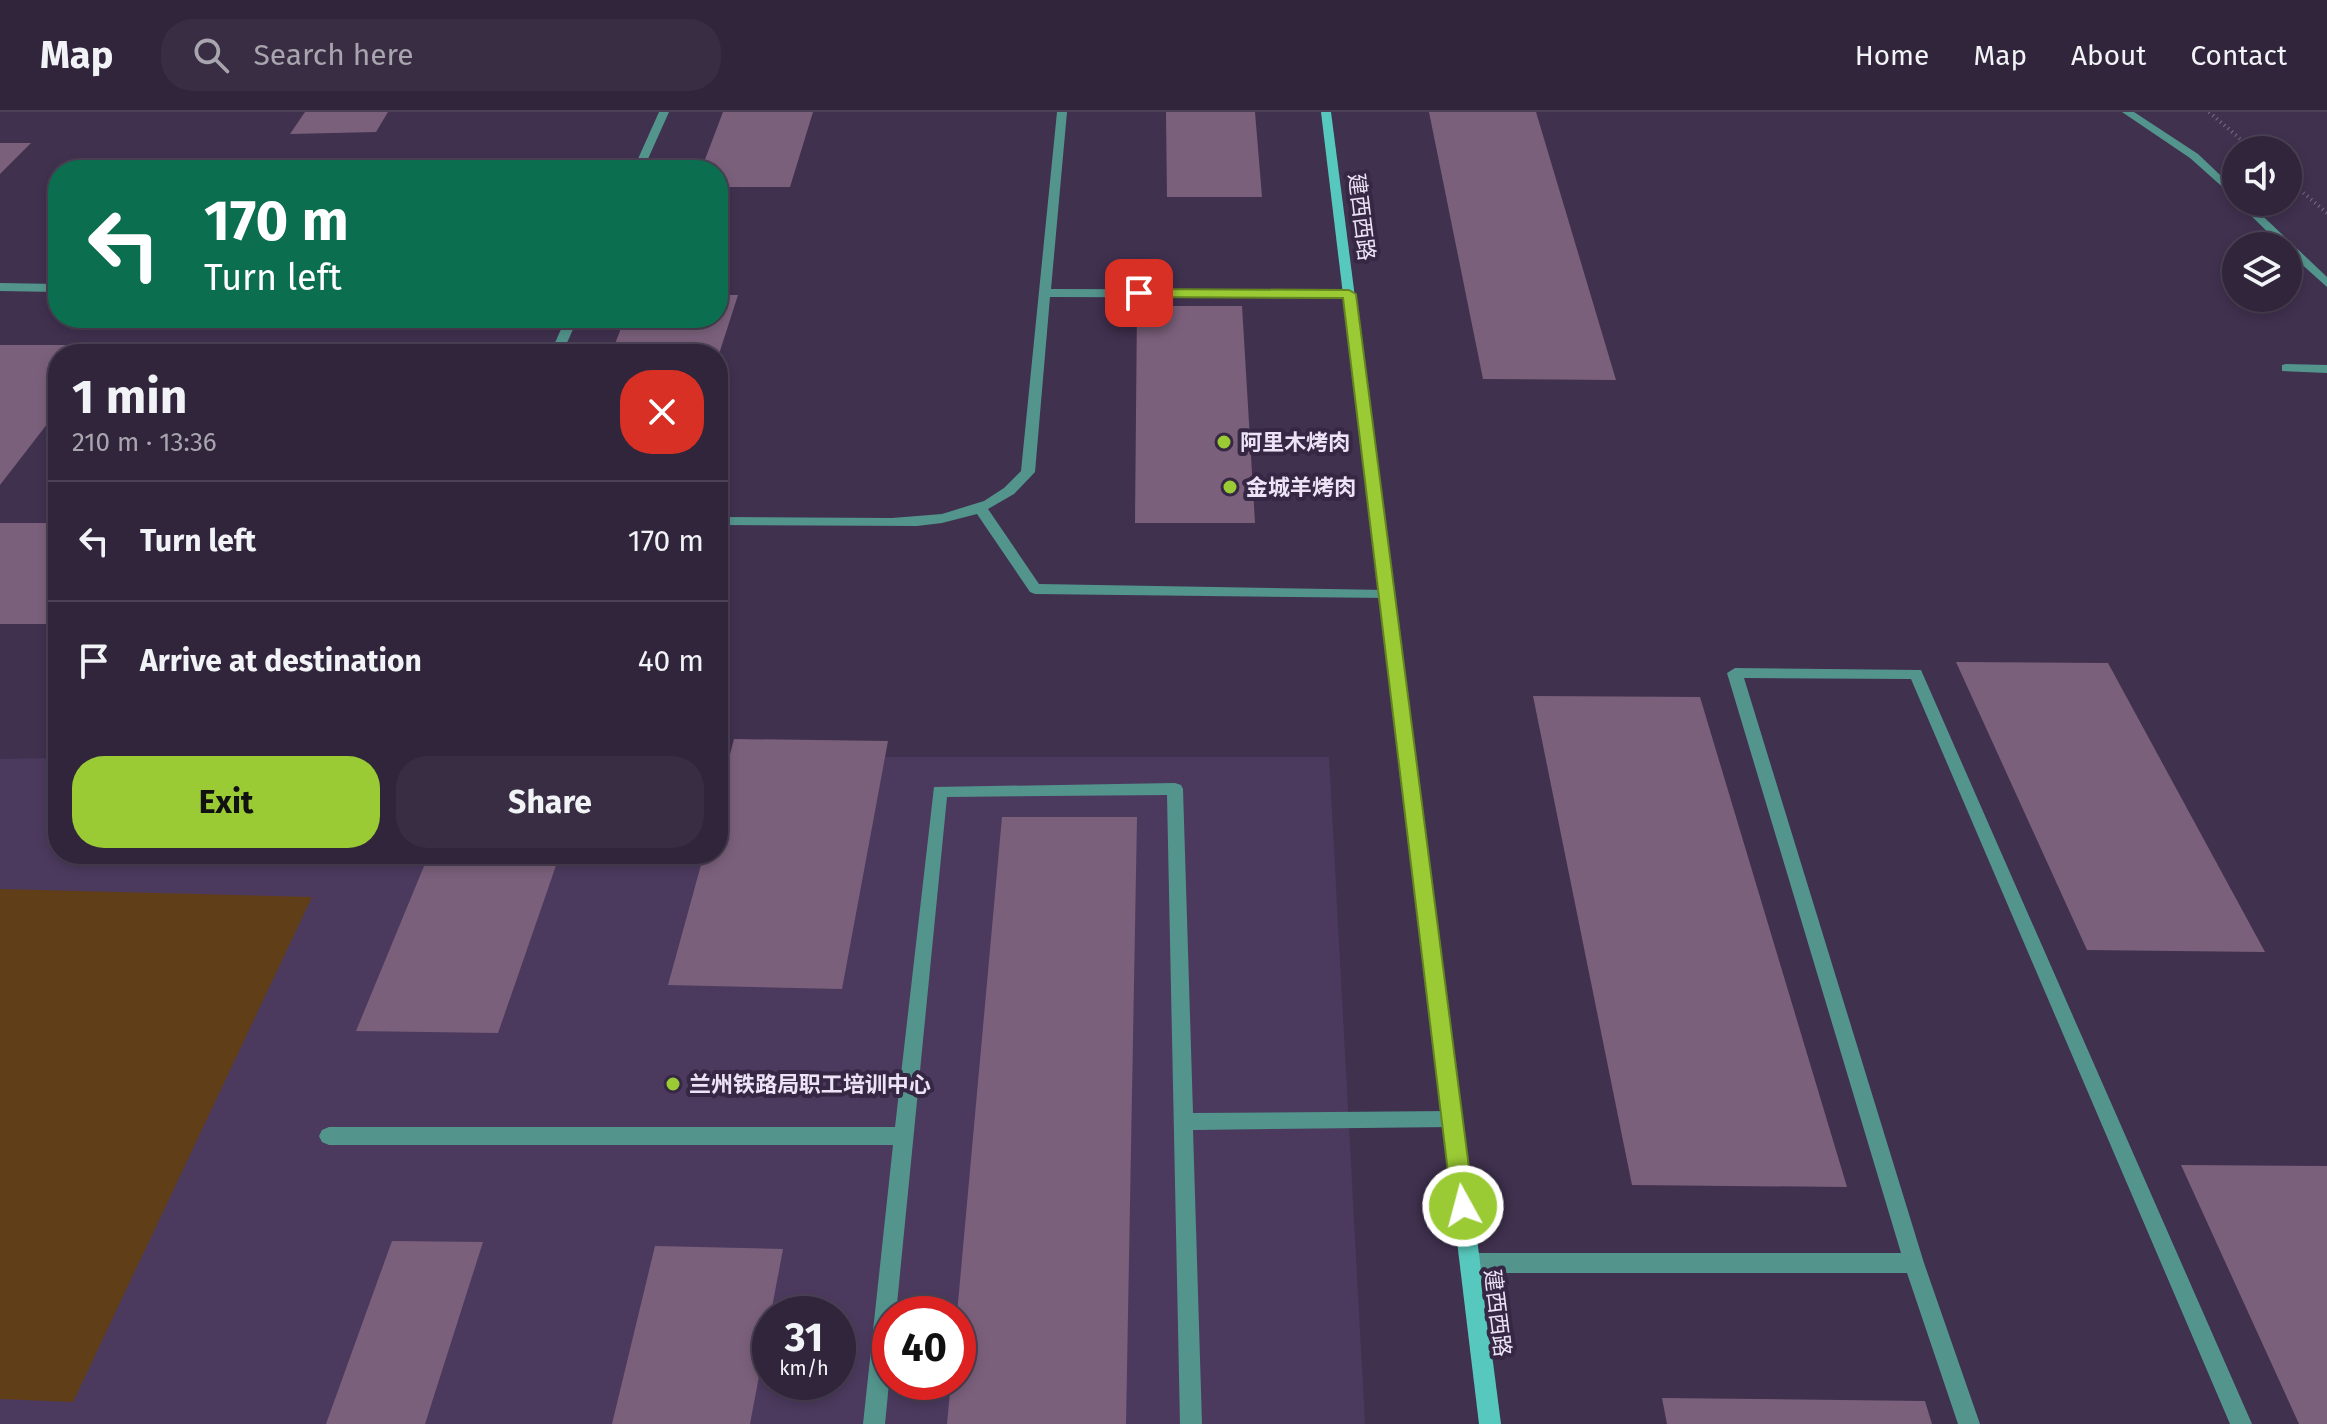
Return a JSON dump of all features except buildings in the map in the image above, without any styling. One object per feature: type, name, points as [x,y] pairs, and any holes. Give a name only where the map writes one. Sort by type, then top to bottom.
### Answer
[{"type":"street","name":"建西西路","points":[[1326,112],[1490,1424]]},
{"type":"lane","points":[[642,160],[664,112]]},
{"type":"lane","points":[[728,521],[918,523],[962,516],[981,509],[1016,487],[1028,472],[1062,112]]},
{"type":"lane","points":[[2127,112],[2194,156],[2222,183]]},
{"type":"lane","points":[[2257,216],[2327,283]]},
{"type":"lane","points":[[0,287],[48,288]]},
{"type":"lane","points":[[1045,293],[1349,294]]},
{"type":"lane","points":[[2286,368],[2327,369]]},
{"type":"lane","points":[[981,509],[1035,589],[1386,595]]},
{"type":"lane","points":[[1969,1424],[1914,1263],[1735,673],[1916,674],[2241,1424]]},
{"type":"lane","points":[[874,1424],[940,791],[1175,789],[1191,1424]]},
{"type":"lane","points":[[1184,1122],[1452,1119]]},
{"type":"lane","points":[[329,1136],[903,1136]]},
{"type":"lane","points":[[1470,1263],[1914,1263]]},
{"type":"path","points":[[2209,112],[2237,136]]},
{"type":"path","points":[[2302,192],[2327,213]]},
{"type":"shaded area","name":"兰州铁路局职工培训中心","points":[[728,757],[1329,757],[1365,1424],[0,1424],[0,759],[48,758],[48,864],[728,864]]},
{"type":"shaded area","points":[[0,889],[312,897],[73,1402],[0,1399]]},
{"type":"place","name":"阿里木烤肉","points":[[1224,442]]},
{"type":"place","name":"金城羊烤肉","points":[[1230,487]]},
{"type":"place","name":"兰州铁路局职工培训中心","points":[[673,1084]]},
{"type":"route","points":[[1139,293],[1349,294],[1463,1206]]}]
